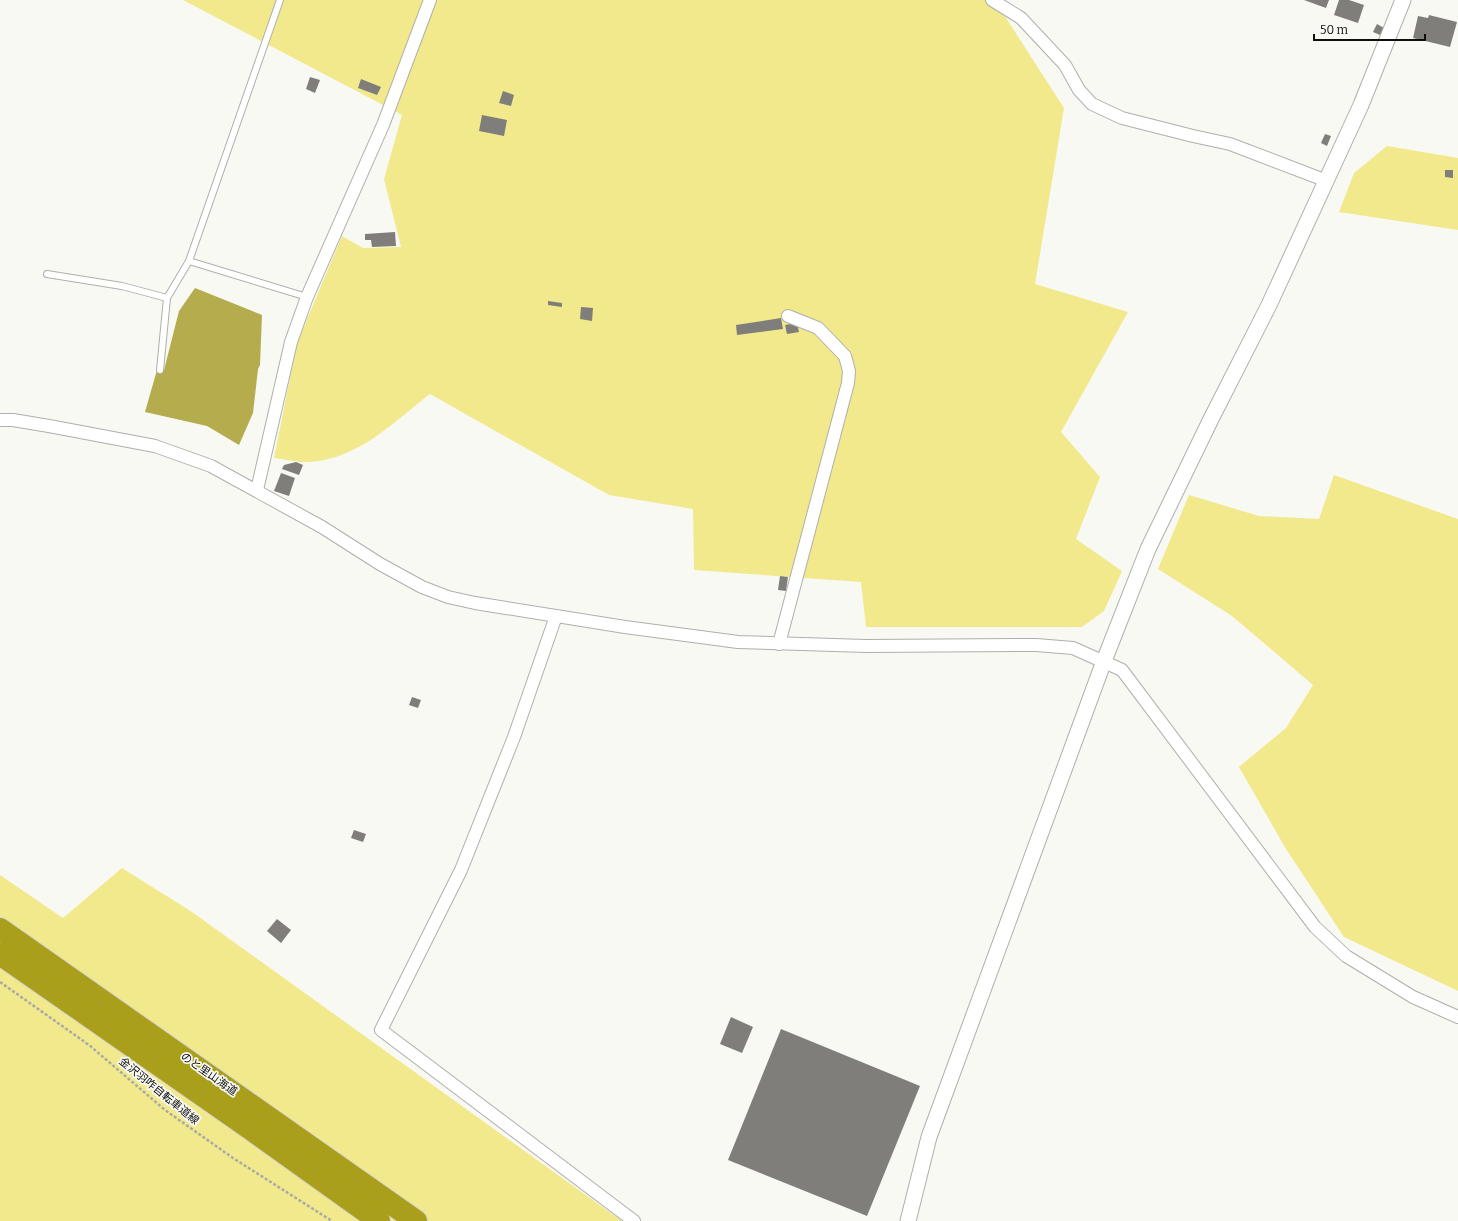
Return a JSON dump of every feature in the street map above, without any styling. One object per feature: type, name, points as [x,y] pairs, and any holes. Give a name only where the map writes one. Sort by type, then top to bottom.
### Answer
[{"type":"highway","name":"のと里山海道","points":[[0,929],[416,1221]]},
{"type":"highway","name":"のと里山海道","points":[[0,954],[379,1221]]},
{"type":"street","points":[[257,490],[291,342],[307,297],[383,125],[430,0]]},
{"type":"street","points":[[992,0],[1021,18],[1064,65],[1078,90],[1092,104],[1122,118],[1230,144],[1326,182]]},
{"type":"street","points":[[908,1221],[929,1137],[1104,661],[1148,549],[1211,419],[1269,305],[1361,105],[1403,0]]},
{"type":"street","points":[[779,644],[850,371],[844,356],[818,328],[788,316]]},
{"type":"street","points":[[0,420],[13,420],[49,426],[155,446],[211,466],[322,527],[380,564],[422,587],[448,597],[475,603],[625,628],[723,640],[779,644],[866,646],[1036,645],[1073,648],[1122,670],[1315,927],[1346,956],[1414,997],[1458,1017]]},
{"type":"street","points":[[556,616],[514,737],[461,870],[381,1030],[634,1221]]},
{"type":"lane","points":[[160,370],[167,298],[189,262],[280,0]]},
{"type":"lane","points":[[189,262],[307,297]]},
{"type":"lane","points":[[47,274],[122,286],[167,298]]},
{"type":"path","name":"金沢羽咋自転車道線","points":[[0,982],[90,1045],[166,1110],[233,1158],[332,1221]]},
{"type":"shaded area","points":[[183,0],[985,0],[999,7],[1064,108],[1035,284],[1128,312],[1061,432],[1100,477],[1076,539],[1122,571],[1104,611],[1082,627],[866,627],[861,582],[694,570],[693,509],[609,495],[430,394],[389,427],[360,447],[344,454],[310,462],[274,458],[297,343],[342,236],[363,248],[401,247],[384,179],[402,115]]},
{"type":"shaded area","points":[[1387,146],[1458,158],[1458,230],[1339,212],[1354,173]]},
{"type":"shaded area","points":[[195,288],[262,315],[260,365],[258,369],[253,413],[239,445],[207,426],[145,412],[157,370],[164,370],[179,311]]},
{"type":"shaded area","points":[[1334,475],[1458,519],[1458,991],[1344,937],[1286,849],[1239,767],[1286,728],[1313,685],[1232,616],[1158,569],[1189,495],[1259,516],[1319,519]]},
{"type":"shaded area","points":[[122,868],[192,912],[622,1221],[0,1221],[0,875],[63,918]]},
{"type":"building","points":[[1304,0],[1329,0],[1326,8]]},
{"type":"building","points":[[1339,0],[1349,0],[1364,5],[1358,23],[1334,15]]},
{"type":"building","points":[[1429,15],[1457,22],[1450,47],[1413,38],[1418,16],[1428,18]]},
{"type":"building","points":[[1377,24],[1384,28],[1380,35],[1373,32]]},
{"type":"building","points":[[310,77],[320,80],[315,93],[306,89]]},
{"type":"building","points":[[361,79],[381,87],[377,95],[358,88]]},
{"type":"building","points":[[503,91],[514,95],[511,106],[499,103]]},
{"type":"building","points":[[482,115],[507,120],[504,136],[479,131]]},
{"type":"building","points":[[1325,134],[1331,136],[1327,146],[1321,143]]},
{"type":"building","points":[[1445,170],[1453,170],[1453,178],[1445,177]]},
{"type":"building","points":[[395,232],[396,246],[372,247],[371,240],[365,240],[365,234]]},
{"type":"building","points":[[548,301],[562,303],[562,307],[548,305]]},
{"type":"building","points":[[581,307],[593,308],[592,321],[580,319]]},
{"type":"building","points":[[781,318],[783,329],[737,335],[736,325]]},
{"type":"building","points":[[797,323],[799,332],[787,334],[785,325]]},
{"type":"building","points":[[296,462],[303,465],[299,475],[282,469],[284,465]]},
{"type":"building","points":[[281,473],[295,478],[289,496],[274,491]]},
{"type":"building","points":[[780,576],[788,577],[786,591],[778,590]]},
{"type":"building","points":[[412,697],[421,700],[418,708],[409,705]]},
{"type":"building","points":[[354,830],[366,834],[363,842],[351,838]]},
{"type":"building","points":[[277,919],[291,930],[281,943],[267,931]]},
{"type":"building","points":[[731,1017],[753,1027],[742,1053],[720,1044]]},
{"type":"building","points":[[781,1029],[920,1086],[867,1216],[728,1160]]}]
